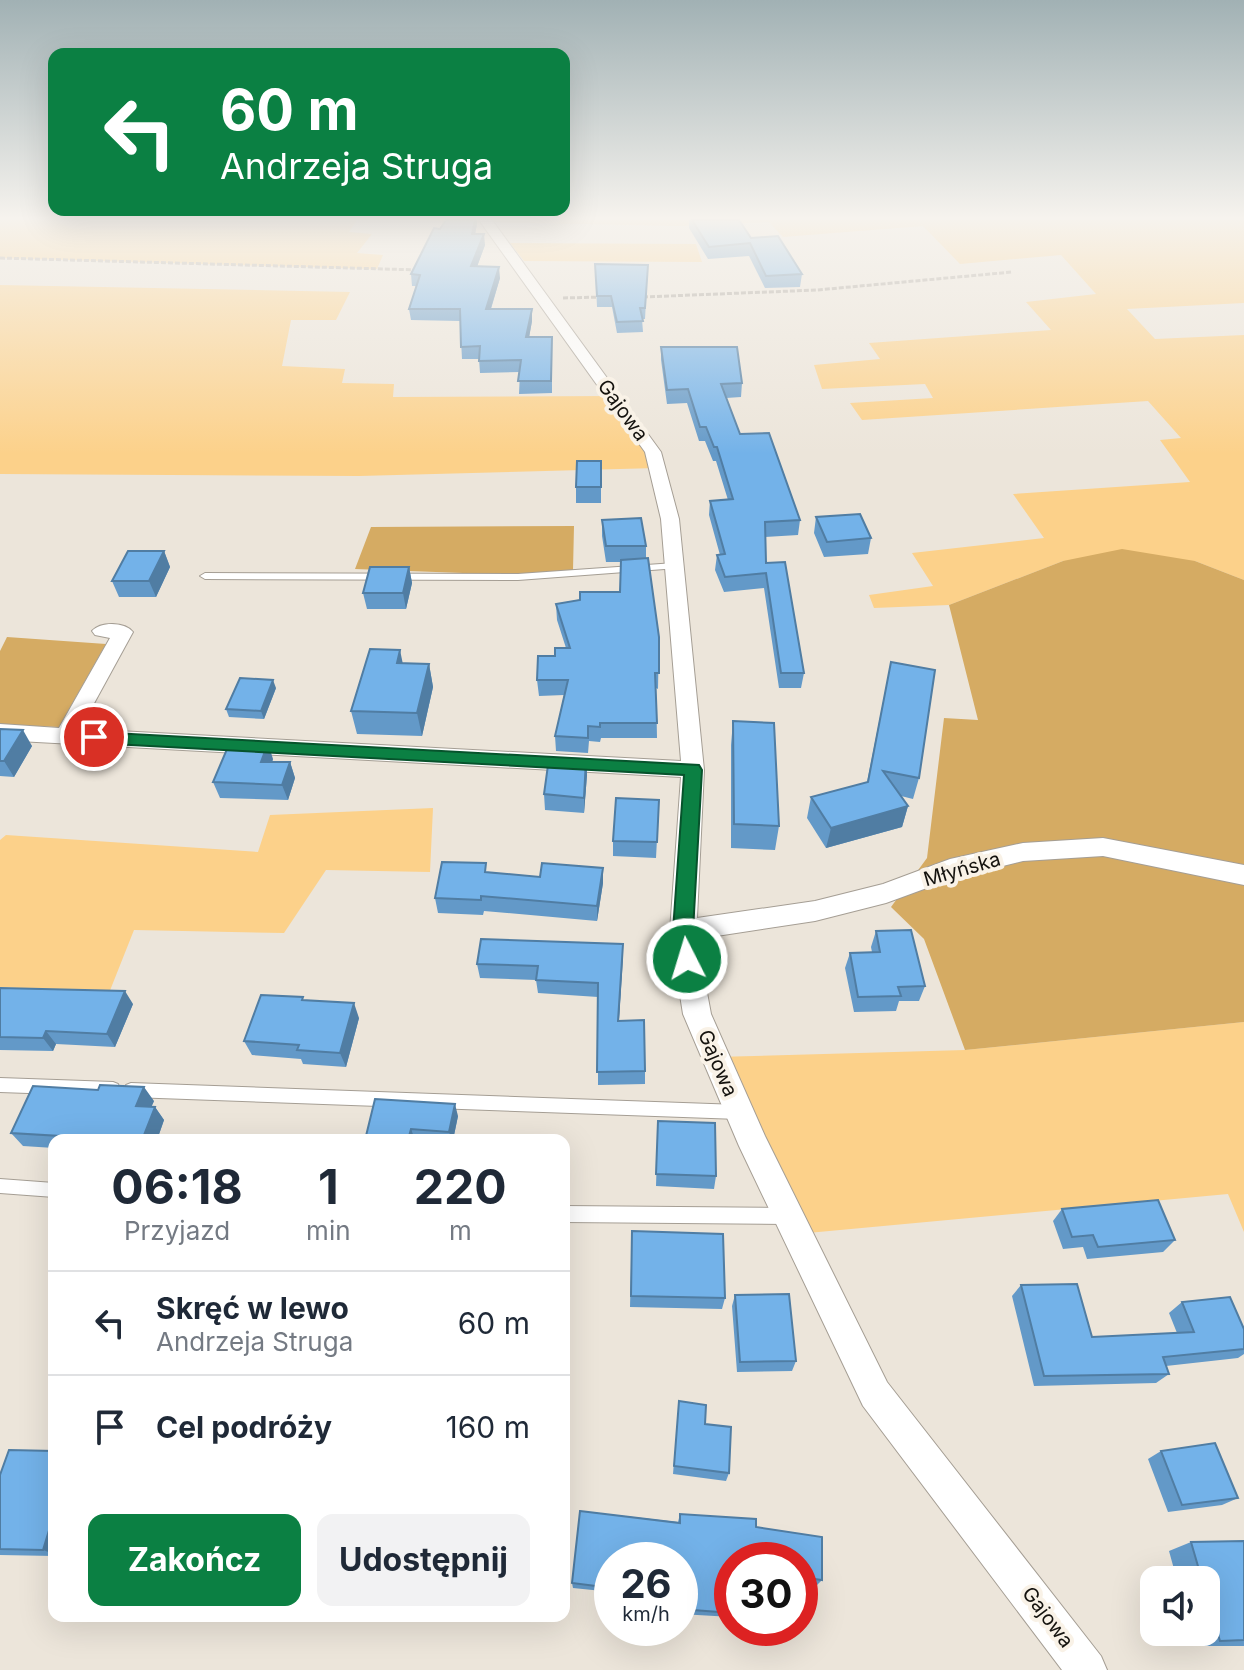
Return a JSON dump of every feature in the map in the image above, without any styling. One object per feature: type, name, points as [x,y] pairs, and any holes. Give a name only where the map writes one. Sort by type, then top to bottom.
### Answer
[{"type":"street","name":"Gajowa","points":[[541,298],[653,452],[670,519],[693,770],[683,931],[697,1014],[739,1112],[875,1394],[1087,1670]]},
{"type":"street","points":[[65,736],[123,632],[102,631]]},
{"type":"street","points":[[0,732],[693,770]]},
{"type":"street","name":"Młyńska","points":[[683,931],[815,911],[886,893],[950,869],[1023,852],[1103,847],[1244,875]]},
{"type":"lane","points":[[205,576],[518,577],[675,566]]},
{"type":"lane","points":[[0,1085],[739,1112]]},
{"type":"lane","points":[[0,1186],[48,1190]]},
{"type":"lane","points":[[570,1214],[788,1216]]},
{"type":"path","points":[[557,298],[553,298],[561,309]]},
{"type":"shaded area","points":[[0,298],[347,298],[336,320],[291,320],[282,366],[345,369],[342,383],[394,384],[393,397],[612,396],[657,468],[359,476],[0,474]]},
{"type":"shaded area","points":[[1062,298],[1244,298],[1244,303],[1127,309],[1155,339],[1244,335],[1244,580],[1195,561],[1063,561],[949,605],[874,608],[869,595],[933,586],[912,553],[1044,538],[1013,494],[1190,482],[1160,440],[1181,438],[1148,401],[862,420],[850,403],[933,398],[925,384],[822,389],[814,365],[880,359],[869,343],[1051,330],[1026,302]]},
{"type":"shaded area","points":[[574,526],[573,570],[517,575],[355,569],[371,527]]},
{"type":"shaded area","points":[[1122,549],[1195,561],[1244,580],[1244,1022],[965,1050],[924,939],[891,907],[927,858],[944,718],[978,720],[949,605],[1063,561]]},
{"type":"shaded area","points":[[7,637],[106,644],[59,727],[0,725],[0,651]]},
{"type":"shaded area","points":[[433,808],[430,872],[326,870],[284,933],[134,930],[109,993],[0,987],[0,840],[6,835],[258,852],[270,815]]},
{"type":"shaded area","points":[[1244,1022],[1244,1232],[1228,1194],[797,1234],[715,1057],[965,1050]]},
{"type":"building","points":[[413,298],[489,298],[486,309],[532,309],[526,337],[552,337],[551,381],[518,381],[521,360],[479,361],[480,346],[461,347],[460,309],[409,309]]},
{"type":"building","points":[[611,298],[646,298],[645,308],[640,308],[643,321],[617,322]]},
{"type":"building","points":[[661,347],[737,347],[742,383],[721,384],[740,434],[769,433],[800,520],[765,522],[766,563],[785,562],[804,673],[781,673],[766,573],[725,577],[717,555],[725,554],[710,501],[733,499],[717,447],[714,447],[706,427],[700,427],[688,389],[667,390]]},
{"type":"building","points":[[577,461],[601,461],[601,487],[576,487]]},
{"type":"building","points":[[860,514],[871,538],[827,542],[816,517]]},
{"type":"building","points":[[641,518],[646,546],[606,546],[602,520]]},
{"type":"building","points":[[128,551],[164,551],[149,581],[112,581]]},
{"type":"building","points":[[648,558],[659,637],[659,673],[655,673],[657,723],[600,723],[600,727],[588,726],[588,738],[555,736],[568,680],[537,680],[538,656],[555,656],[555,648],[570,648],[556,604],[580,600],[580,592],[620,592],[621,560]]},
{"type":"building","points":[[370,567],[409,567],[403,593],[363,593]]},
{"type":"building","points":[[370,649],[400,650],[397,663],[429,664],[417,713],[351,711]]},
{"type":"building","points":[[891,662],[935,670],[919,778],[883,771],[908,806],[831,828],[811,797],[868,782]]},
{"type":"building","points":[[240,678],[273,680],[261,711],[226,709]]},
{"type":"building","points":[[733,721],[774,723],[779,826],[734,824]]},
{"type":"building","points":[[0,729],[23,730],[4,761],[0,761]]},
{"type":"building","points":[[230,742],[268,743],[261,762],[290,762],[282,785],[213,782]]},
{"type":"building","points":[[549,758],[586,759],[584,798],[544,794]]},
{"type":"building","points":[[616,798],[659,800],[657,842],[613,841]]},
{"type":"building","points":[[442,862],[486,863],[485,872],[540,877],[542,863],[603,868],[597,906],[481,896],[481,900],[435,898]]},
{"type":"building","points":[[911,930],[925,986],[898,987],[901,996],[858,997],[850,953],[880,952],[876,931]]},
{"type":"building","points":[[481,939],[623,944],[618,1021],[644,1020],[645,1071],[597,1072],[598,983],[536,980],[538,966],[477,964]]},
{"type":"building","points":[[0,988],[125,991],[107,1034],[46,1031],[43,1038],[0,1037]]},
{"type":"building","points":[[261,995],[354,1003],[340,1053],[297,1050],[299,1045],[244,1041]]},
{"type":"building","points":[[100,1085],[144,1087],[136,1106],[155,1107],[144,1134],[11,1133],[33,1086],[98,1090]]},
{"type":"building","points":[[375,1099],[455,1104],[449,1132],[411,1129],[410,1134],[366,1134]]},
{"type":"building","points":[[658,1121],[715,1123],[716,1176],[656,1174]]},
{"type":"building","points":[[1158,1200],[1175,1240],[1098,1247],[1093,1235],[1072,1237],[1062,1209]]},
{"type":"building","points":[[632,1231],[723,1234],[725,1298],[631,1296]]},
{"type":"building","points":[[1077,1284],[1092,1337],[1194,1332],[1182,1302],[1230,1297],[1244,1329],[1244,1349],[1163,1357],[1169,1374],[1044,1376],[1021,1285]]},
{"type":"building","points":[[789,1294],[796,1361],[740,1362],[735,1295]]},
{"type":"building","points":[[679,1401],[706,1405],[705,1424],[731,1427],[729,1473],[674,1466]]},
{"type":"building","points":[[1215,1443],[1238,1498],[1182,1505],[1161,1451]]},
{"type":"building","points":[[9,1450],[48,1451],[48,1534],[43,1550],[0,1549],[0,1475]]},
{"type":"building","points":[[580,1511],[680,1523],[680,1514],[756,1519],[756,1527],[822,1537],[822,1580],[818,1579],[818,1542],[714,1542],[714,1612],[698,1610],[698,1542],[594,1542],[594,1586],[572,1583]]},
{"type":"building","points":[[1244,1541],[1244,1640],[1220,1641],[1220,1566],[1198,1566],[1191,1542]]},
{"type":"route","points":[[94,737],[693,770],[683,931],[687,959]]}]
